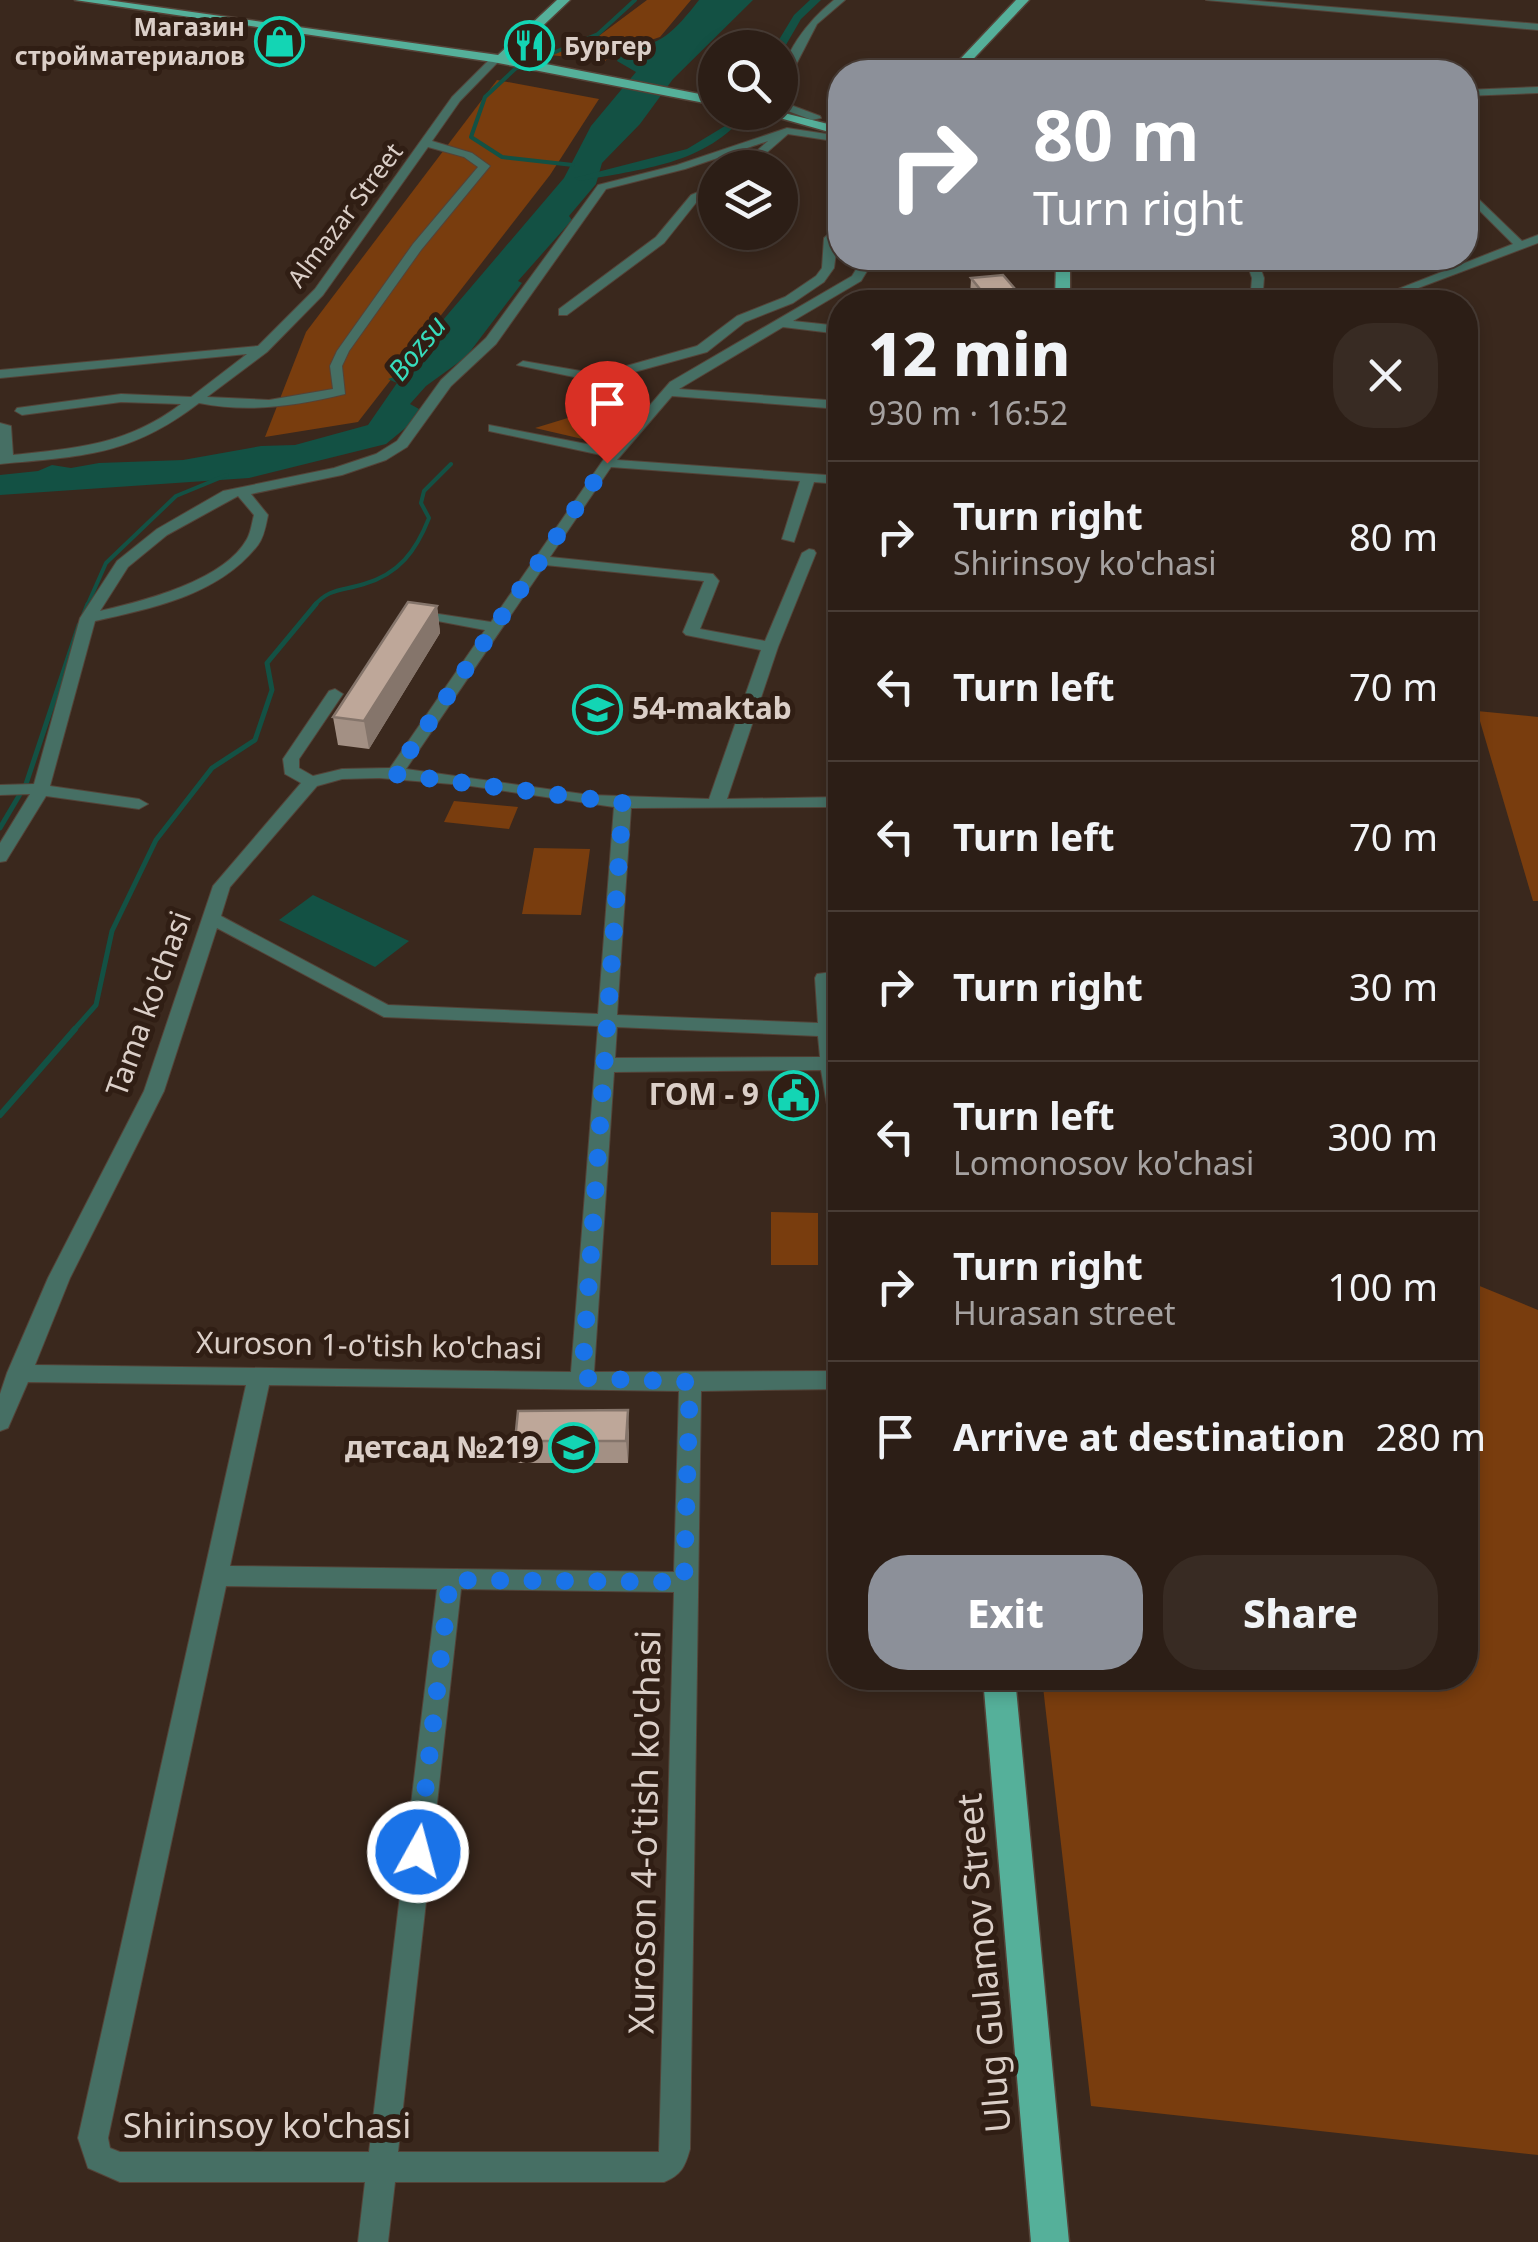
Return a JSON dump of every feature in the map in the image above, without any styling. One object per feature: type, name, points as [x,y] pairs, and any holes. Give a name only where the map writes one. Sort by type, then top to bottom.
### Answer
[{"type":"main road","points":[[81,0],[498,57]]},
{"type":"main road","points":[[100,0],[437,46],[698,95]]},
{"type":"main road","points":[[498,57],[560,0]]},
{"type":"main road","points":[[498,57],[560,0]]},
{"type":"main road","points":[[966,60],[1024,0]]},
{"type":"main road","points":[[437,46],[482,46],[518,35]]},
{"type":"main road","points":[[798,112],[828,125]]},
{"type":"main road","points":[[798,122],[828,129]]},
{"type":"main road","name":"Ulug Gulamov Street","points":[[987,1690],[1036,2242]]},
{"type":"main road","name":"Ulug Gulamov Street","points":[[1000,1690],[1050,2242]]},
{"type":"street","points":[[798,51],[813,22],[840,0]]},
{"type":"street","points":[[1211,0],[1538,27]]},
{"type":"street","name":"Almazar Street","points":[[3,459],[73,453],[125,443],[169,420],[262,349],[319,292],[456,99],[498,57]]},
{"type":"street","points":[[1478,93],[1538,90]]},
{"type":"street","points":[[0,857],[36,791],[88,618],[122,564],[162,532],[228,494],[337,472],[381,457],[402,444],[446,383],[491,340],[602,187],[681,167],[787,131],[828,132]]},
{"type":"street","points":[[764,150],[787,131]]},
{"type":"street","points":[[22,411],[121,398],[195,400],[248,408],[300,402],[340,391],[336,366],[343,351],[484,166],[468,155],[426,143]]},
{"type":"street","points":[[563,312],[660,240],[698,195]]},
{"type":"street","points":[[1478,202],[1519,244]]},
{"type":"street","points":[[1478,260],[1538,239]]},
{"type":"street","points":[[523,365],[598,378],[643,368],[702,349],[740,319],[803,292],[828,268]]},
{"type":"street","points":[[837,290],[857,278],[862,270]]},
{"type":"street","points":[[1402,290],[1453,270]]},
{"type":"street","points":[[394,774],[611,458],[672,388],[828,295]]},
{"type":"street","points":[[782,323],[828,329]]},
{"type":"street","points":[[0,374],[262,349]]},
{"type":"street","points":[[643,368],[672,388],[828,404]]},
{"type":"street","points":[[3,459],[4,426]]},
{"type":"street","points":[[494,428],[611,458],[828,479]]},
{"type":"street","points":[[789,539],[808,478]]},
{"type":"street","points":[[88,618],[165,601],[224,570],[254,541],[260,514],[242,492]]},
{"type":"street","points":[[717,802],[770,647],[809,553]]},
{"type":"street","points":[[540,560],[708,577],[712,581],[690,632],[770,647]]},
{"type":"street","points":[[409,612],[494,627]]},
{"type":"street","points":[[335,694],[291,758],[291,770],[311,782],[331,774],[394,774],[623,803],[828,802]]},
{"type":"street","name":"Tama ko'chasi","points":[[0,1422],[59,1278],[154,1091],[222,886],[311,782]]},
{"type":"street","points":[[1,790],[139,804]]},
{"type":"street","points":[[582,1378],[623,803]]},
{"type":"street","points":[[212,918],[384,1012],[828,1030],[824,978],[828,978]]},
{"type":"street","points":[[605,1066],[828,1063]]},
{"type":"street","name":"Хuroson 1-o'tish ko'chasi","points":[[18,1373],[690,1382],[828,1380]]},
{"type":"street","name":"Shirinsoy ko'chasi","points":[[260,1374],[93,2149],[98,2158],[120,2168],[382,2164],[664,2167],[672,2161]]},
{"type":"street","name":"Xuroson 4-o'tish ko'chasi","points":[[672,2161],[676,2149],[690,1382]]},
{"type":"street","points":[[216,1576],[684,1582]]},
{"type":"street","points":[[372,2242],[450,1580]]},
{"type":"shaded area","points":[[647,0],[691,0],[660,37],[618,51],[605,61],[550,55],[596,38]]},
{"type":"shaded area","points":[[497,80],[599,99],[550,175],[358,422],[265,437],[306,332]]},
{"type":"shaded area","points":[[643,395],[648,398],[604,444],[535,428]]},
{"type":"shaded area","points":[[1478,711],[1538,717],[1538,901],[1533,901]]},
{"type":"shaded area","points":[[454,801],[518,807],[509,829],[444,822]]},
{"type":"shaded area","points":[[534,848],[590,849],[581,915],[522,914]]},
{"type":"shaded area","points":[[771,1212],[818,1213],[818,1265],[771,1265]]},
{"type":"shaded area","points":[[1478,1285],[1538,1310],[1538,2155],[1091,2106],[1043,1690],[1478,1690]]},
{"type":"water","name":"Bozsu","points":[[699,0],[753,0],[723,30],[698,30],[698,54],[602,163],[596,184],[569,216],[572,220],[518,281],[522,283],[466,357],[426,386],[410,404],[419,409],[409,425],[386,444],[249,478],[0,495],[0,475],[38,471],[52,465],[71,468],[183,460],[261,446],[295,445],[368,425],[397,383],[388,379],[404,374],[431,350],[446,327],[443,320],[564,178],[591,126],[636,72],[617,61],[621,52],[647,45],[682,21]]},
{"type":"water","points":[[313,895],[409,941],[375,967],[279,920]]},
{"type":"building","points":[[1003,275],[1016,290],[981,290],[971,278]]},
{"type":"building","points":[[408,602],[437,606],[364,721],[333,717]]},
{"type":"building","points":[[628,1410],[626,1441],[515,1441],[518,1411]]},
{"type":"waterway","points":[[573,165],[502,157],[471,137],[485,97],[515,69],[598,34],[635,0]]},
{"type":"waterway","points":[[789,30],[816,0]]},
{"type":"waterway","points":[[580,178],[691,152],[728,130]]},
{"type":"waterway","points":[[316,604],[331,593],[376,580],[405,560],[429,518],[421,503],[424,491],[451,464]]},
{"type":"waterway","points":[[87,606],[106,563],[176,496],[227,475]]},
{"type":"waterway","points":[[84,614],[88,604]]},
{"type":"waterway","points":[[73,1031],[96,1005],[112,931],[156,840],[212,768],[255,740],[272,690],[267,663],[316,604]]},
{"type":"waterway","points":[[0,828],[26,784],[79,625]]},
{"type":"waterway","points":[[0,1115],[75,1029]]},
{"type":"place","name":"Магазин стройматериалов","points":[[280,41]]},
{"type":"place","name":"Бургер","points":[[529,46]]},
{"type":"place","name":"54-maktab","points":[[597,709]]},
{"type":"place","name":"ГОМ - 9","points":[[794,1095]]},
{"type":"place","name":"детсад №219","points":[[574,1448]]},
{"type":"route","points":[[418,1852],[450,1580],[684,1582],[690,1382],[582,1378],[623,803],[394,774],[607,463]]}]
